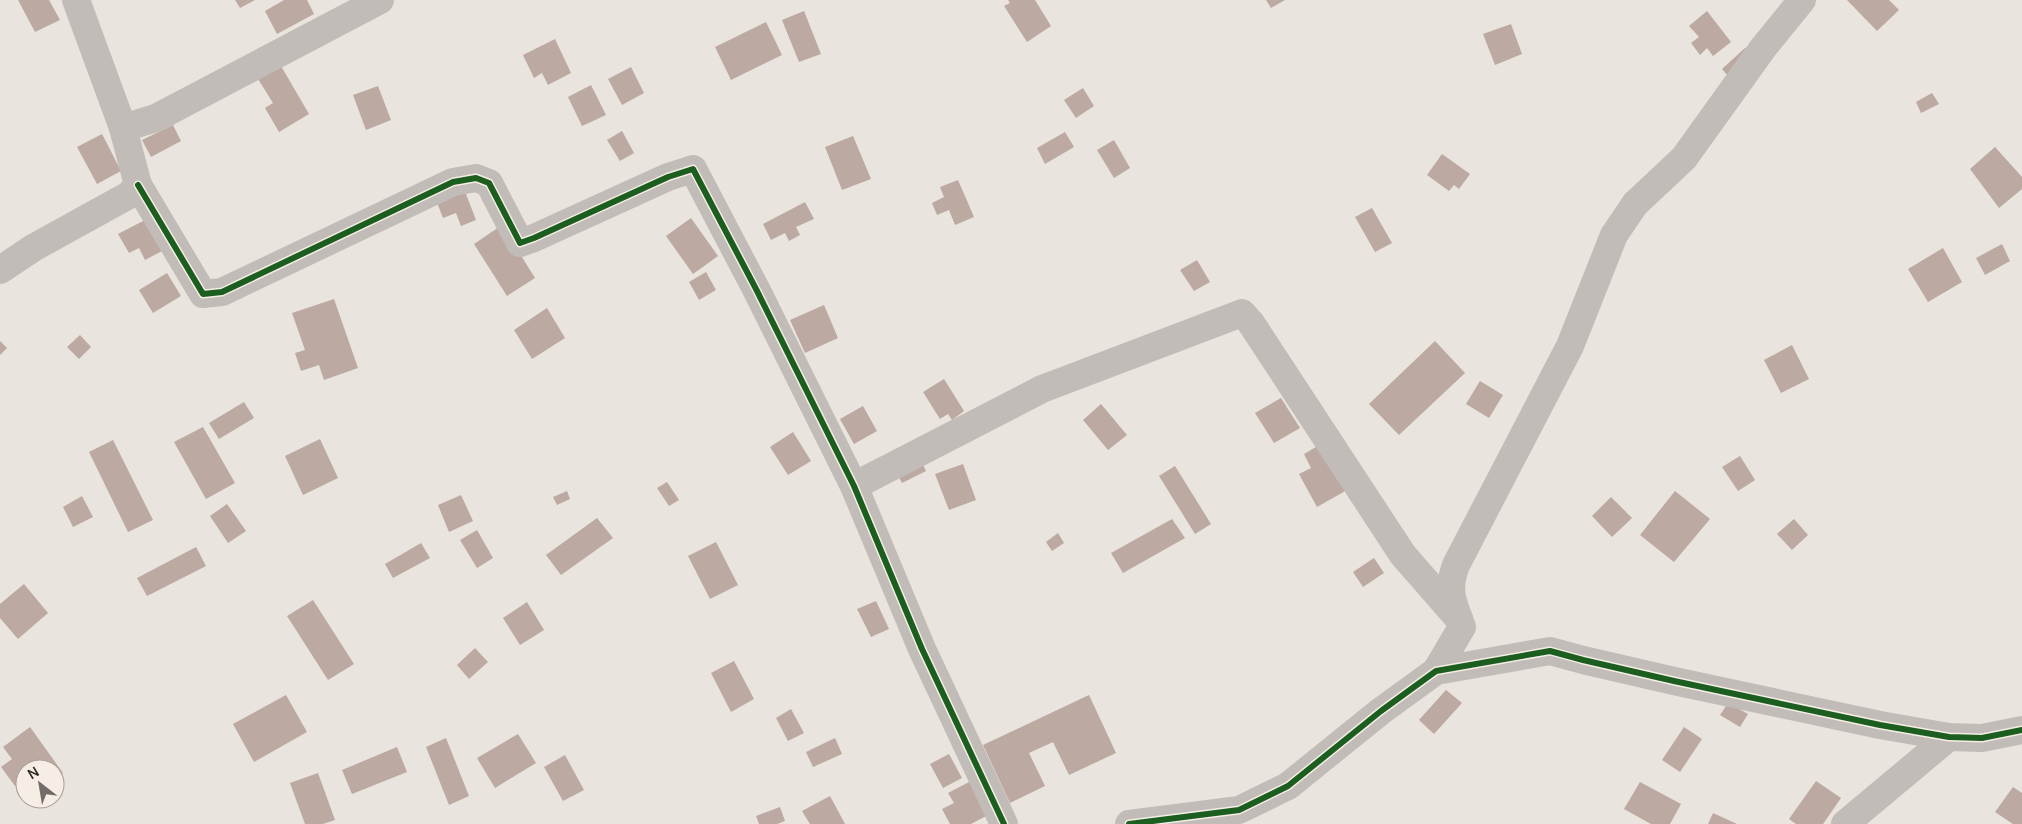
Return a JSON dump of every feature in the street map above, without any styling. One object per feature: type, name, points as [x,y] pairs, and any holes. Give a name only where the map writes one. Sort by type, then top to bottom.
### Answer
[{"type":"street","points":[[76,0],[123,128],[138,185],[203,294],[222,292],[452,182],[476,178],[489,184],[520,242],[534,238],[668,177],[693,169],[756,289],[854,486],[922,649],[1004,824]]},
{"type":"street","points":[[123,128],[156,118],[380,0]]},
{"type":"street","points":[[1129,824],[1239,810],[1267,797],[1288,786],[1381,711],[1436,671],[1462,627],[1450,592],[1451,579],[1456,565],[1570,346],[1614,235],[1635,204],[1684,158],[1763,48],[1802,0]]},
{"type":"street","points":[[0,270],[33,248],[128,195],[138,185]]},
{"type":"street","points":[[854,486],[1042,389],[1242,313],[1251,323],[1403,555],[1460,619]]},
{"type":"street","points":[[1436,671],[1550,651],[1674,681],[1880,725],[1949,737],[1982,738],[2022,730]]},
{"type":"street","points":[[1845,824],[1949,737]]},
{"type":"building","points":[[18,0],[49,0],[60,20],[35,32]]},
{"type":"building","points":[[235,0],[255,0],[240,8]]},
{"type":"building","points":[[284,0],[307,0],[314,14],[277,34],[265,11]]},
{"type":"building","points":[[1008,0],[1035,0],[1051,26],[1027,42],[1004,6],[1010,3]]},
{"type":"building","points":[[1266,0],[1285,0],[1271,8]]},
{"type":"building","points":[[1847,0],[1889,0],[1899,10],[1877,31]]},
{"type":"building","points":[[804,11],[821,54],[799,62],[782,20]]},
{"type":"building","points":[[1707,11],[1731,42],[1713,56],[1707,48],[1700,55],[1691,43],[1699,37],[1689,26]]},
{"type":"building","points":[[766,22],[782,55],[731,80],[715,47]]},
{"type":"building","points":[[1511,24],[1522,54],[1495,65],[1483,34]]},
{"type":"building","points":[[555,39],[571,73],[548,85],[542,73],[534,78],[523,55]]},
{"type":"building","points":[[1745,48],[1753,56],[1729,77],[1722,69]]},
{"type":"building","points":[[281,66],[309,114],[279,132],[265,108],[273,103],[258,79]]},
{"type":"building","points":[[631,67],[644,93],[622,105],[608,79]]},
{"type":"building","points":[[591,85],[606,115],[582,126],[568,97]]},
{"type":"building","points":[[378,86],[391,120],[366,130],[353,95]]},
{"type":"building","points":[[1083,88],[1094,106],[1076,118],[1064,100]]},
{"type":"building","points":[[1932,93],[1939,104],[1921,113],[1916,102]]},
{"type":"building","points":[[173,125],[181,141],[151,157],[142,140]]},
{"type":"building","points":[[622,131],[634,153],[620,161],[607,140]]},
{"type":"building","points":[[1065,132],[1074,147],[1045,164],[1037,148]]},
{"type":"building","points":[[102,134],[121,171],[97,184],[77,147]]},
{"type":"building","points":[[853,136],[871,179],[842,190],[825,147]]},
{"type":"building","points":[[1114,140],[1130,168],[1114,178],[1097,150]]},
{"type":"building","points":[[1995,147],[2022,177],[2022,189],[1999,208],[1970,169]]},
{"type":"building","points":[[1442,154],[1470,174],[1459,189],[1454,185],[1449,191],[1427,175]]},
{"type":"building","points":[[958,180],[974,217],[955,225],[949,210],[937,215],[932,203],[944,197],[940,187]]},
{"type":"building","points":[[464,189],[476,220],[461,226],[456,213],[443,218],[436,200]]},
{"type":"building","points":[[805,202],[814,219],[796,227],[800,235],[789,241],[785,233],[771,240],[763,224]]},
{"type":"building","points":[[1372,208],[1392,243],[1375,252],[1355,217]]},
{"type":"building","points":[[691,218],[718,256],[693,274],[666,236]]},
{"type":"building","points":[[145,220],[162,251],[145,260],[139,248],[129,253],[118,234]]},
{"type":"building","points":[[502,225],[535,278],[507,296],[474,244]]},
{"type":"building","points":[[2002,244],[2010,261],[1985,275],[1976,258]]},
{"type":"building","points":[[1943,248],[1962,282],[1928,302],[1908,269]]},
{"type":"building","points":[[1197,260],[1210,282],[1194,291],[1180,270]]},
{"type":"building","points":[[706,272],[716,290],[699,300],[689,282]]},
{"type":"building","points":[[167,273],[181,296],[153,313],[139,290]]},
{"type":"building","points":[[334,299],[358,368],[324,380],[319,365],[301,371],[295,353],[305,350],[292,313]]},
{"type":"building","points":[[824,305],[838,338],[805,353],[790,320]]},
{"type":"building","points":[[547,308],[565,338],[532,359],[514,330]]},
{"type":"building","points":[[80,335],[91,347],[79,359],[67,347]]},
{"type":"building","points":[[0,341],[7,348],[0,355]]},
{"type":"building","points":[[1435,341],[1465,373],[1399,435],[1369,404]]},
{"type":"building","points":[[1792,345],[1809,379],[1781,393],[1764,360]]},
{"type":"building","points":[[944,379],[964,411],[952,420],[948,414],[940,419],[923,392]]},
{"type":"building","points":[[1480,381],[1503,395],[1489,418],[1466,404]]},
{"type":"building","points":[[1281,398],[1300,428],[1274,443],[1255,413]]},
{"type":"building","points":[[244,402],[254,418],[219,439],[209,423]]},
{"type":"building","points":[[1101,404],[1127,435],[1108,450],[1083,420]]},
{"type":"building","points":[[863,406],[877,431],[854,444],[840,419]]},
{"type":"building","points":[[203,427],[235,483],[206,499],[174,442]]},
{"type":"building","points":[[793,432],[811,461],[788,475],[770,447]]},
{"type":"building","points":[[320,439],[338,478],[303,495],[285,456]]},
{"type":"building","points":[[113,440],[153,520],[128,532],[89,452]]},
{"type":"building","points":[[1321,444],[1347,490],[1317,507],[1299,474],[1311,468],[1304,454]]},
{"type":"building","points":[[918,455],[926,471],[902,483],[893,466]]},
{"type":"building","points":[[1740,456],[1755,480],[1738,491],[1722,467]]},
{"type":"building","points":[[963,464],[976,500],[949,510],[935,474]]},
{"type":"building","points":[[1175,466],[1211,524],[1195,534],[1159,476]]},
{"type":"building","points":[[667,482],[679,500],[669,506],[657,488]]},
{"type":"building","points":[[567,491],[570,499],[557,505],[553,497]]},
{"type":"building","points":[[1675,491],[1710,519],[1674,562],[1640,535]]},
{"type":"building","points":[[461,495],[473,521],[449,532],[438,505]]},
{"type":"building","points":[[82,496],[93,517],[73,527],[63,507]]},
{"type":"building","points":[[1611,497],[1632,518],[1612,537],[1592,516]]},
{"type":"building","points":[[227,504],[246,531],[228,543],[210,516]]},
{"type":"building","points":[[597,518],[613,538],[561,575],[546,555]]},
{"type":"building","points":[[1172,519],[1185,538],[1123,573],[1111,553]]},
{"type":"building","points":[[1794,519],[1808,535],[1792,550],[1777,534]]},
{"type":"building","points":[[477,530],[493,558],[477,568],[460,540]]},
{"type":"building","points":[[1058,533],[1064,543],[1052,551],[1046,542]]},
{"type":"building","points":[[716,542],[738,585],[710,599],[688,556]]},
{"type":"building","points":[[421,543],[430,558],[393,578],[385,564]]},
{"type":"building","points":[[196,547],[206,566],[147,596],[137,578]]},
{"type":"building","points":[[1374,558],[1384,573],[1363,587],[1353,572]]},
{"type":"building","points":[[24,584],[48,613],[18,639],[0,618],[0,604]]},
{"type":"building","points":[[313,600],[354,664],[328,680],[287,616]]},
{"type":"building","points":[[876,601],[889,629],[871,637],[857,609]]},
{"type":"building","points":[[527,602],[544,630],[520,645],[503,618]]},
{"type":"building","points":[[475,648],[488,662],[469,679],[457,665]]},
{"type":"building","points":[[734,661],[754,699],[731,712],[711,673]]},
{"type":"building","points":[[1446,690],[1462,703],[1434,734],[1419,720]]},
{"type":"building","points":[[286,695],[307,732],[254,762],[233,724]]},
{"type":"building","points":[[1089,695],[1116,753],[1069,775],[1053,742],[1029,753],[1045,786],[1010,803],[983,745]]},
{"type":"building","points":[[1728,703],[1748,714],[1740,727],[1720,715]]},
{"type":"building","points":[[791,709],[804,733],[788,741],[776,718]]},
{"type":"building","points":[[30,727],[53,759],[15,759],[15,786],[1,767],[12,759],[3,747]]},
{"type":"building","points":[[1684,727],[1702,739],[1680,772],[1662,760]]},
{"type":"building","points":[[518,734],[536,763],[495,788],[477,758]]},
{"type":"building","points":[[446,738],[469,796],[449,805],[426,747]]},
{"type":"building","points":[[835,738],[842,754],[813,767],[806,752]]},
{"type":"building","points":[[397,747],[407,772],[352,794],[342,770]]},
{"type":"building","points":[[949,754],[962,778],[943,788],[930,764]]},
{"type":"building","points":[[565,755],[584,790],[563,801],[544,767]]},
{"type":"building","points":[[318,773],[335,820],[323,824],[305,824],[290,783]]},
{"type":"building","points":[[1816,781],[1841,798],[1823,824],[1796,824],[1789,819]]},
{"type":"building","points":[[969,782],[988,815],[971,824],[950,824],[942,809],[954,803],[948,793]]},
{"type":"building","points":[[1640,782],[1681,804],[1670,824],[1651,824],[1624,809]]},
{"type":"building","points":[[2013,787],[2022,793],[2022,824],[2013,824],[1995,812]]},
{"type":"building","points":[[830,796],[845,824],[810,824],[802,811]]},
{"type":"building","points":[[780,807],[785,821],[777,824],[759,824],[756,816]]},
{"type":"building","points":[[1713,813],[1737,824],[1708,824]]},
{"type":"cycle path","points":[[138,185],[203,294],[222,292],[453,182],[476,178],[489,183],[520,243],[668,177],[693,169],[756,289],[854,486],[922,649],[1004,824]]},
{"type":"cycle path","points":[[1129,824],[1239,810],[1288,786],[1381,711],[1436,671],[1550,651],[1674,681],[1880,725],[1949,737],[1982,738],[2022,730]]}]
